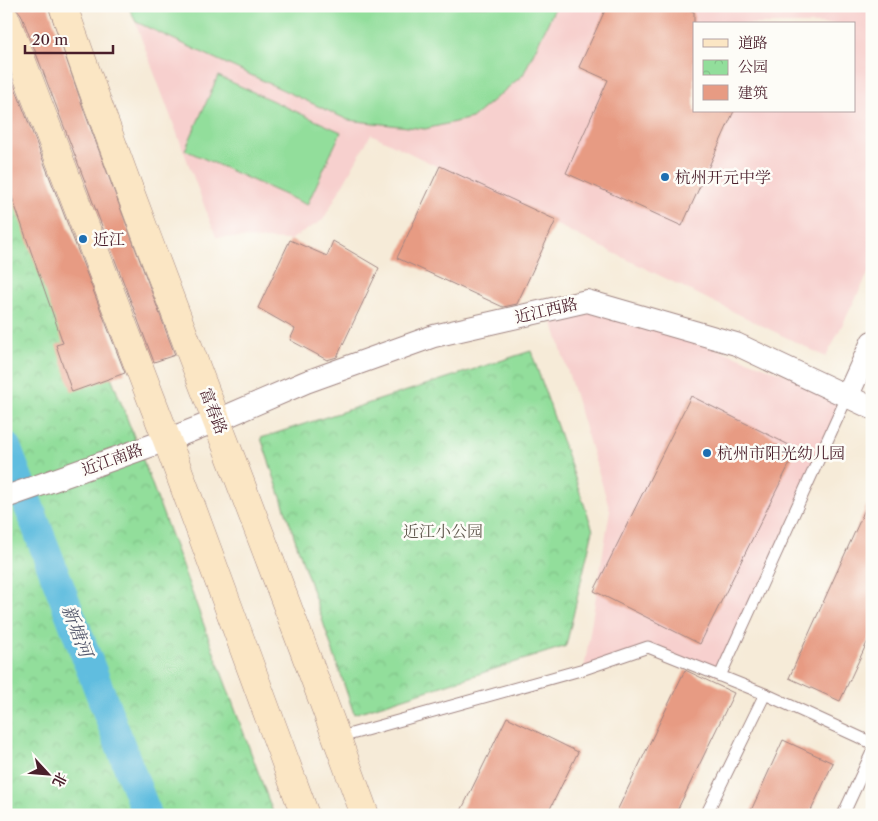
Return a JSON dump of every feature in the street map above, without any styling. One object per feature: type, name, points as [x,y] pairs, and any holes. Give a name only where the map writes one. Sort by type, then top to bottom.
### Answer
[{"type":"street","name":"富春路","points":[[63,6],[111,143],[218,420],[365,815]]},
{"type":"street","points":[[6,20],[166,440],[305,815]]},
{"type":"street","name":"近江西路","points":[[218,420],[306,382],[434,336],[587,301],[736,344],[872,408]]},
{"type":"street","points":[[847,397],[872,342]]},
{"type":"street","name":"近江南路","points":[[6,498],[218,420]]},
{"type":"lane","points":[[720,676],[847,397]]},
{"type":"lane","points":[[337,738],[584,669],[648,647],[765,694],[872,743]]},
{"type":"lane","points":[[706,815],[765,694]]},
{"type":"lane","points":[[843,815],[872,752]]},
{"type":"shaded area","name":"杭州开元中学","points":[[129,6],[872,6],[872,266],[826,357],[371,134],[323,220],[290,240],[216,237]]},
{"type":"shaded area","name":"杭州市阳光幼儿园","points":[[587,301],[847,397],[720,676],[648,647],[584,669],[610,510],[549,310]]},
{"type":"green space","points":[[128,6],[556,6],[523,75],[472,118],[425,129],[348,120],[136,22]]},
{"type":"green space","points":[[218,76],[341,132],[307,205],[185,150]]},
{"type":"green space","points":[[6,102],[146,468],[274,815],[6,815]]},
{"type":"green space","name":"近江小公园","points":[[531,351],[593,530],[566,646],[354,714],[261,438]]},
{"type":"building","points":[[12,6],[48,6],[85,113],[175,355],[154,362],[21,14]]},
{"type":"building","points":[[607,6],[682,6],[694,12],[693,112],[734,112],[682,226],[566,173],[608,80],[579,67]]},
{"type":"building","points":[[6,64],[125,373],[72,392],[56,345],[63,343],[6,180]]},
{"type":"building","points":[[440,166],[556,220],[517,304],[503,307],[397,258]]},
{"type":"building","points":[[290,240],[327,256],[333,241],[379,268],[337,357],[327,360],[290,340],[295,329],[258,308]]},
{"type":"building","points":[[691,396],[797,449],[700,644],[594,591]]},
{"type":"building","points":[[872,494],[872,632],[840,701],[789,678]]},
{"type":"building","points":[[685,670],[734,693],[675,815],[615,815]]},
{"type":"building","points":[[507,717],[578,752],[547,815],[459,815]]},
{"type":"building","points":[[783,740],[833,763],[809,815],[749,815]]},
{"type":"waterway","name":"新塘河","points":[[6,447],[147,815]]},
{"type":"place","name":"杭州开元中学","points":[[665,177]]},
{"type":"place","name":"近江","points":[[83,239]]},
{"type":"place","name":"杭州市阳光幼儿园","points":[[707,453]]}]
